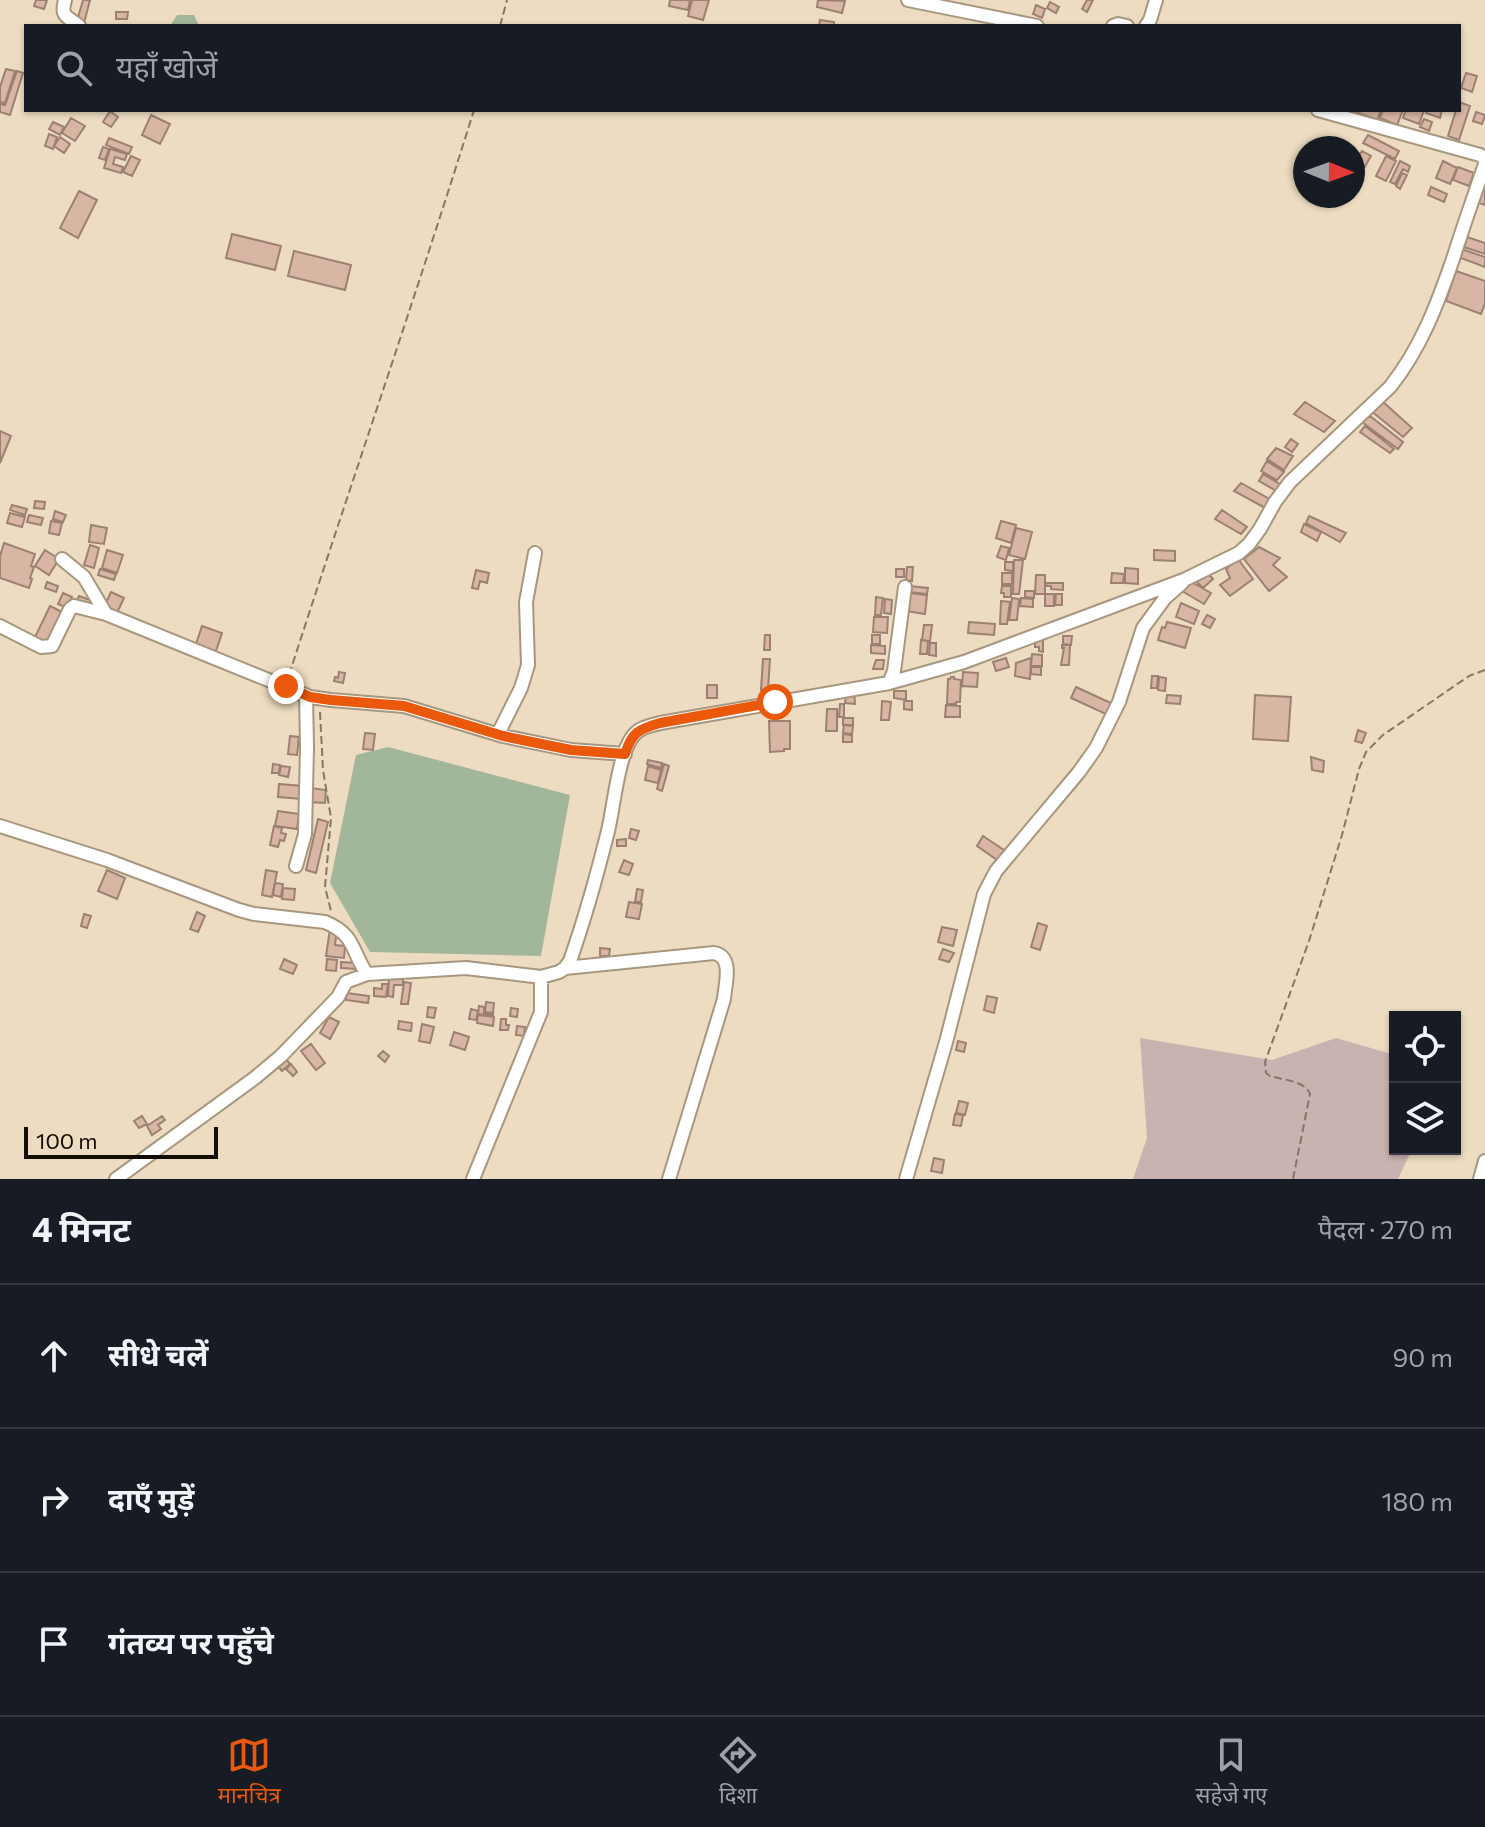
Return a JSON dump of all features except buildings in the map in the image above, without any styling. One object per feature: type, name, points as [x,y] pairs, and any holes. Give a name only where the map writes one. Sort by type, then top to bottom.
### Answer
[{"type":"street","points":[[65,0],[64,15],[76,24]]},
{"type":"street","points":[[908,0],[1027,24]]},
{"type":"street","points":[[1147,24],[1156,0]]},
{"type":"street","points":[[1325,112],[1483,160]]},
{"type":"street","points":[[565,968],[570,961],[594,885],[628,743],[642,728],[889,683],[964,662],[1186,579],[1239,553],[1260,529],[1290,482],[1390,387],[1419,344],[1434,313],[1483,160],[1485,141]]},
{"type":"street","points":[[498,734],[521,688],[528,665],[526,602],[535,553]]},
{"type":"street","points":[[62,559],[84,577],[106,614]]},
{"type":"street","points":[[906,1179],[946,1042],[984,894],[993,876],[1096,748],[1119,702],[1143,628],[1165,598],[1186,579]]},
{"type":"street","points":[[889,683],[894,671],[905,587]]},
{"type":"street","points":[[0,626],[41,647],[52,646],[63,621],[74,606],[81,606],[306,695],[404,706],[498,734],[571,750],[625,754]]},
{"type":"street","points":[[296,866],[305,834],[306,695]]},
{"type":"street","points":[[0,826],[107,860],[239,910],[313,919],[334,926],[352,944],[367,974]]},
{"type":"street","points":[[116,1179],[256,1077],[281,1056],[338,997],[346,982],[367,974],[466,968],[541,977],[565,968],[714,953],[725,957],[727,962],[724,999],[669,1179]]},
{"type":"street","points":[[473,1179],[541,1012],[541,977]]},
{"type":"street","points":[[1480,1179],[1485,1161]]},
{"type":"path","points":[[501,24],[507,0]]},
{"type":"path","points":[[286,686],[473,112]]},
{"type":"path","points":[[1293,1179],[1311,1099],[1309,1089],[1270,1076],[1266,1073],[1265,1062],[1309,941],[1359,769],[1366,752],[1383,735],[1469,676],[1485,670]]},
{"type":"path","points":[[320,698],[323,770],[331,818],[325,887],[334,926]]},
{"type":"shaded area","points":[[177,15],[194,15],[198,24],[171,24]]},
{"type":"shaded area","points":[[388,747],[570,795],[541,956],[370,952],[330,883],[356,755]]},
{"type":"shaded area","points":[[1140,1038],[1272,1060],[1336,1038],[1389,1053],[1389,1155],[1409,1155],[1398,1179],[1133,1179],[1147,1138]]},
{"type":"route","points":[[286,686],[310,697],[423,710],[503,736],[571,750],[625,754],[628,743],[642,728],[775,702]]}]
